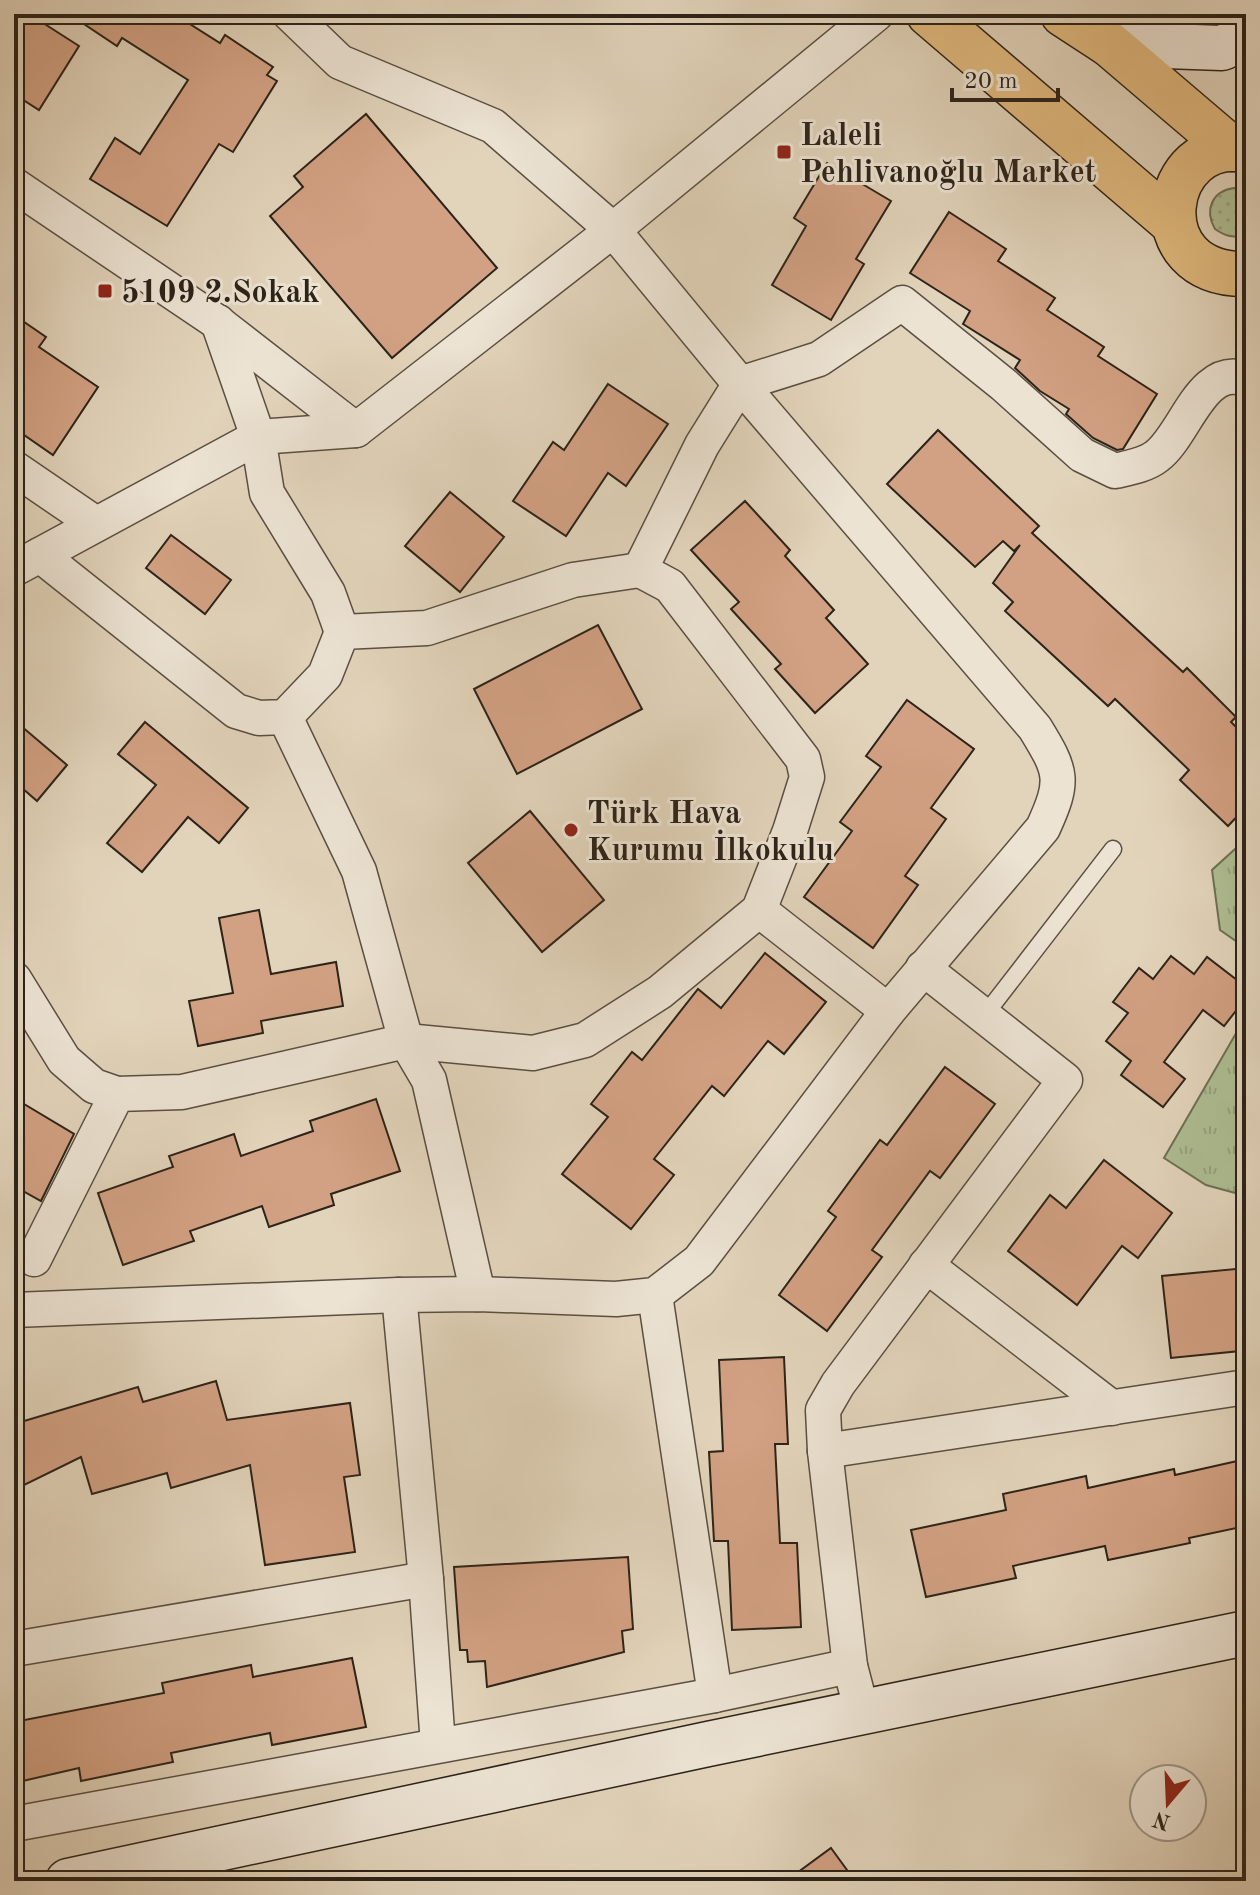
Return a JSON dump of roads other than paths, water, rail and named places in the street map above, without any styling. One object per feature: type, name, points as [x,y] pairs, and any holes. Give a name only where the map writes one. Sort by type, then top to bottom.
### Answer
[{"type":"main road","points":[[929,14],[1174,224]]},
{"type":"main road","points":[[1063,14],[1109,44],[1241,148]]},
{"type":"main road","points":[[1241,148],[1214,153],[1199,161],[1186,173],[1177,188],[1173,206],[1174,224],[1180,242],[1199,263],[1207,269],[1226,274],[1246,275]]},
{"type":"street","points":[[14,1310],[399,1295],[478,1294],[616,1299],[655,1295],[699,1261],[888,1011],[1043,828],[1058,795],[1055,762],[1035,728],[740,384],[613,230],[493,126],[340,62],[290,14]]},
{"type":"street","points":[[217,322],[258,437],[267,493],[328,593],[342,632],[325,675],[285,717],[259,718],[236,711],[27,562],[258,437],[356,430],[613,230],[876,14]]},
{"type":"street","points":[[1109,44],[1222,48],[1246,37]]},
{"type":"street","points":[[14,185],[217,322],[356,430]]},
{"type":"street","points":[[640,570],[702,445],[740,384],[819,359],[902,303],[1004,385],[1082,455],[1115,471],[1157,456],[1212,382],[1228,376],[1246,379]]},
{"type":"street","points":[[14,468],[96,524]]},
{"type":"street","points":[[14,979],[64,1060],[94,1086],[117,1094],[182,1092],[406,1041],[533,1053],[585,1040],[660,992],[759,910],[807,777],[803,759],[670,586],[640,570],[573,580],[427,628],[342,632]]},
{"type":"street","points":[[285,717],[359,871],[406,1041],[429,1080],[478,1294]]},
{"type":"street","points":[[759,910],[888,1011]]},
{"type":"street","points":[[862,1712],[850,1666],[823,1410],[838,1384],[1065,1080],[923,968]]},
{"type":"street","points":[[34,1259],[117,1094]]},
{"type":"street","points":[[926,1265],[1112,1408]]},
{"type":"street","points":[[399,1295],[438,1745]]},
{"type":"street","points":[[655,1295],[715,1695]]},
{"type":"street","points":[[825,1451],[1246,1387]]},
{"type":"street","points":[[14,1649],[426,1579]]},
{"type":"street","points":[[89,1879],[862,1712],[1246,1633]]},
{"type":"street","points":[[14,1824],[715,1695],[850,1666]]},
{"type":"lane","points":[[984,1016],[1113,849]]},
{"type":"place","name":"Laleli Pehlivanoğlu Market","points":[[784,152]]},
{"type":"place","name":"5109 2.Sokak","points":[[105,291]]},
{"type":"place","name":"Türk Hava Kurumu İlkokulu","points":[[571,830]]}]
